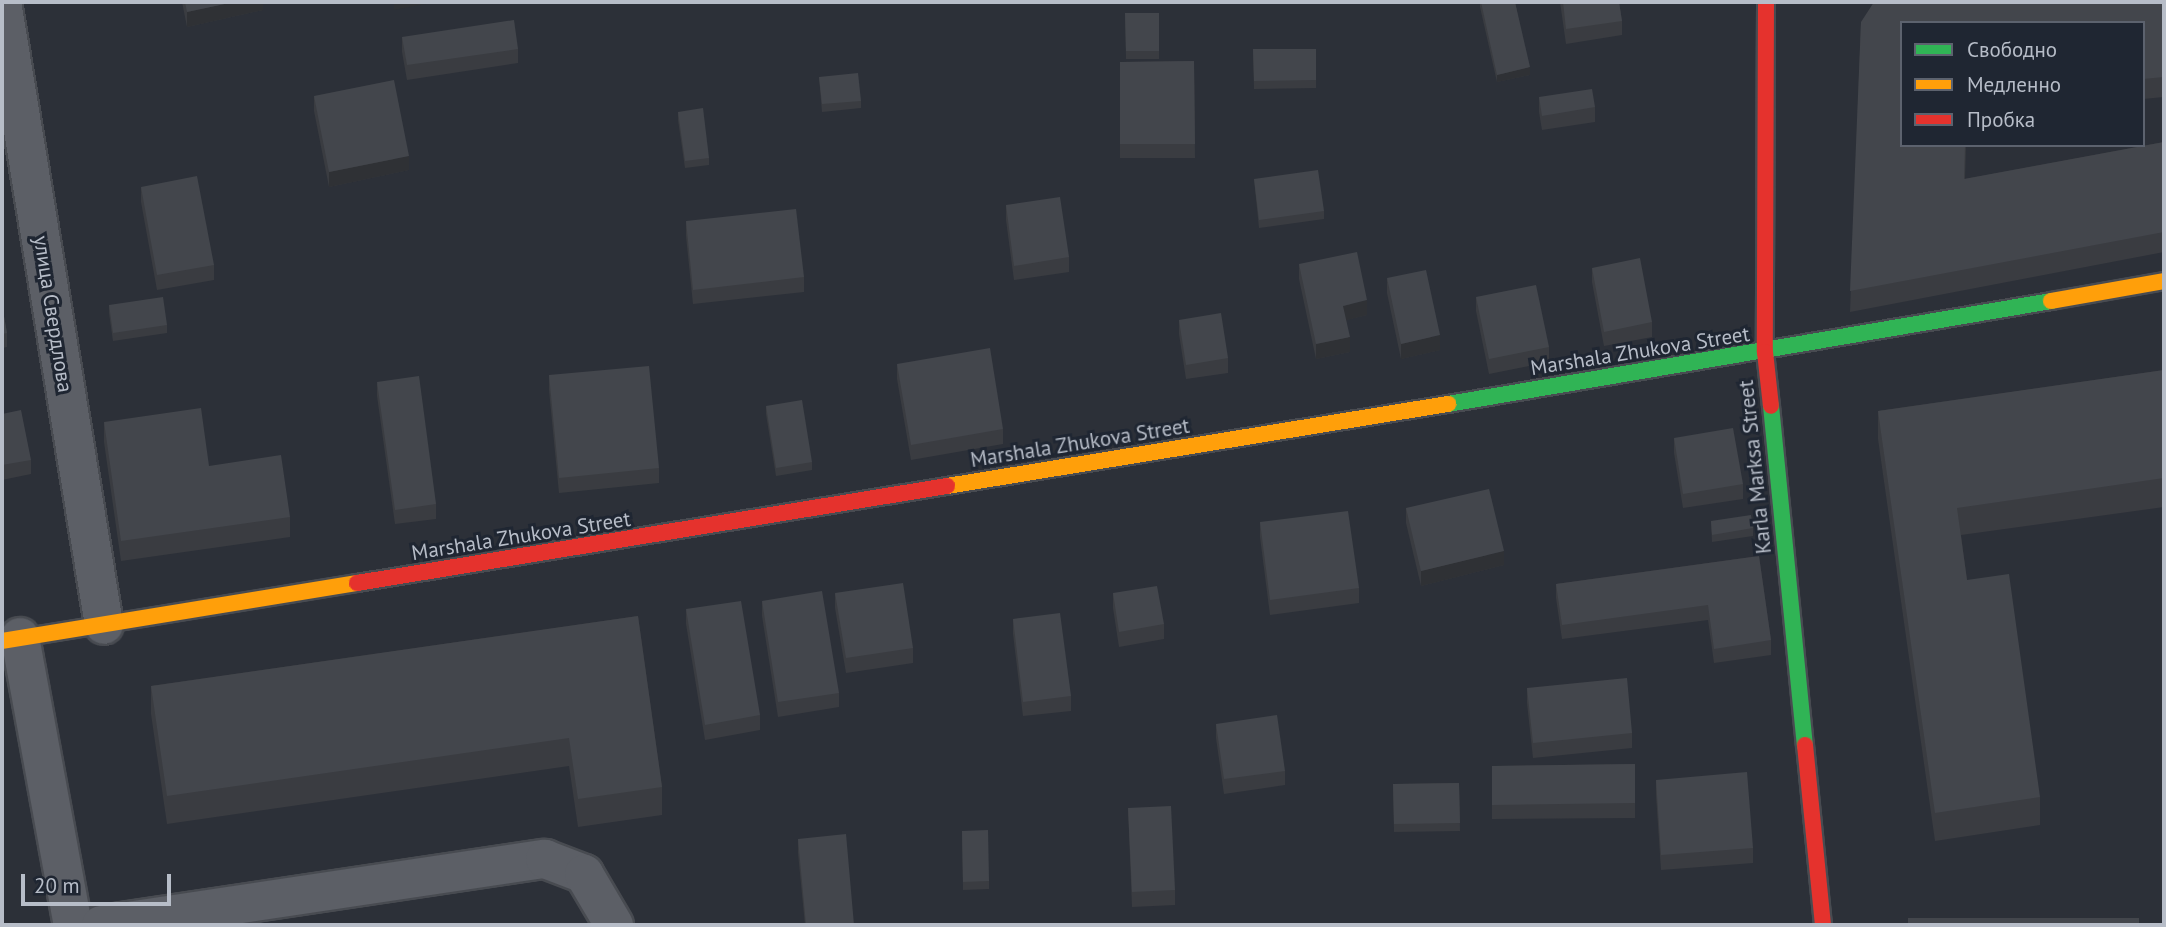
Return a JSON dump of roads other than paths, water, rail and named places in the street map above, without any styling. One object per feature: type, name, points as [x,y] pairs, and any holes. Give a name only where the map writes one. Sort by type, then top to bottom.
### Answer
[{"type":"main road","name":"Karla Marksa Street","points":[[1766,2],[1765,352],[1823,925]]},
{"type":"main road","name":"Marshala Zhukova Street","points":[[11,639],[1765,352],[2164,281]]},
{"type":"street","name":"улица Свердлова","points":[[2,2],[104,625]]},
{"type":"street","points":[[11,639],[73,925]]},
{"type":"street","points":[[107,925],[545,859],[584,874],[614,925]]}]
